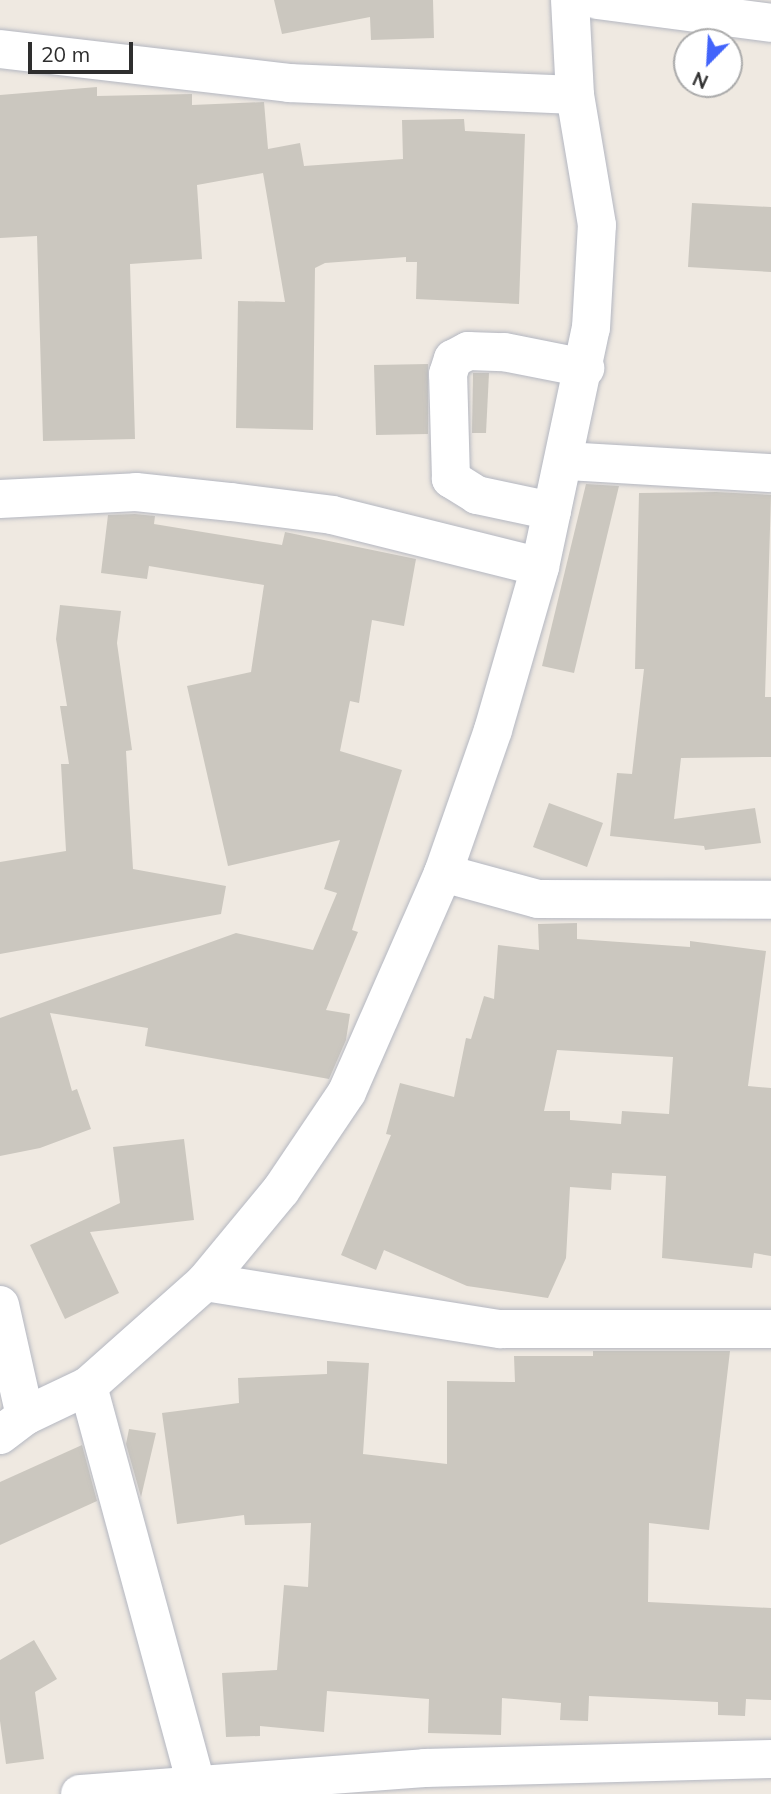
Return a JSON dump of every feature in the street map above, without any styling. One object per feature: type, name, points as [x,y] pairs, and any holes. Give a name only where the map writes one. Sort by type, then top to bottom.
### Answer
[{"type":"street","points":[[0,1305],[13,1425],[88,1386],[205,1282],[281,1190],[347,1092],[443,873],[493,730],[540,567],[585,368],[597,225],[575,95],[570,0]]},
{"type":"street","points":[[597,0],[771,23]]},
{"type":"street","points":[[0,49],[289,83],[575,95]]},
{"type":"street","points":[[552,511],[477,495],[450,479],[448,374],[453,359],[468,351],[504,352],[585,368]]},
{"type":"street","points":[[566,461],[771,474]]},
{"type":"street","points":[[0,499],[136,492],[231,502],[332,515],[540,567]]},
{"type":"street","points":[[443,873],[538,899],[771,900]]},
{"type":"street","points":[[205,1282],[499,1329],[771,1329]]},
{"type":"street","points":[[88,1386],[199,1789]]},
{"type":"street","points":[[80,1794],[199,1789],[425,1768],[771,1759]]},
{"type":"building","points":[[274,0],[433,0],[434,38],[371,40],[370,17],[282,34]]},
{"type":"building","points":[[97,87],[97,96],[192,94],[192,105],[264,102],[268,149],[300,143],[304,166],[403,159],[402,120],[464,119],[465,131],[525,134],[519,304],[416,299],[417,262],[406,262],[406,257],[325,263],[315,268],[313,430],[236,428],[238,301],[285,302],[263,173],[197,185],[202,259],[130,264],[135,439],[43,441],[37,236],[0,238],[0,95]]},
{"type":"building","points":[[692,203],[771,207],[771,272],[688,267]]},
{"type":"building","points":[[428,364],[428,434],[376,435],[374,365]]},
{"type":"building","points":[[473,373],[489,373],[486,433],[472,433]]},
{"type":"building","points":[[586,484],[619,486],[574,673],[542,666]]},
{"type":"building","points":[[716,492],[771,495],[765,697],[771,697],[771,757],[681,758],[674,819],[755,808],[761,843],[705,850],[704,846],[610,836],[617,773],[632,774],[644,669],[635,669],[639,493]]},
{"type":"building","points":[[108,515],[155,516],[154,524],[282,545],[285,532],[416,559],[404,626],[372,620],[359,703],[350,701],[340,751],[402,770],[352,930],[358,932],[326,1010],[350,1014],[346,1040],[329,1079],[145,1046],[148,1028],[50,1013],[72,1091],[77,1089],[91,1129],[40,1148],[0,1156],[0,1018],[236,933],[313,950],[337,893],[324,889],[340,840],[228,866],[187,686],[251,672],[264,585],[149,566],[147,579],[101,573]]},
{"type":"building","points":[[60,605],[121,611],[117,643],[132,750],[126,751],[133,869],[226,886],[221,914],[0,954],[0,862],[66,851],[61,764],[69,764],[60,706],[67,706],[56,639]]},
{"type":"building","points":[[549,803],[603,823],[587,867],[533,847]]},
{"type":"building","points":[[577,923],[577,939],[690,947],[690,941],[766,951],[748,1086],[771,1088],[771,1256],[754,1253],[752,1268],[662,1258],[666,1176],[612,1173],[611,1190],[570,1187],[566,1258],[548,1298],[467,1286],[384,1250],[376,1270],[341,1255],[391,1135],[386,1134],[400,1083],[454,1097],[466,1038],[471,1039],[484,996],[494,999],[498,945],[539,950],[538,924]],"holes":[[[557,1050],[673,1057],[669,1114],[622,1111],[621,1124],[570,1120],[570,1111],[544,1111]]]},
{"type":"building","points":[[184,1139],[194,1220],[90,1232],[119,1293],[65,1319],[30,1245],[120,1203],[113,1147]]},
{"type":"building","points":[[593,1351],[730,1351],[709,1530],[649,1523],[648,1602],[771,1608],[771,1700],[746,1699],[745,1716],[718,1715],[718,1702],[589,1696],[588,1721],[560,1720],[561,1703],[502,1698],[501,1735],[428,1733],[429,1699],[327,1691],[324,1732],[260,1726],[260,1736],[226,1737],[222,1673],[277,1670],[284,1585],[308,1587],[311,1523],[245,1525],[244,1515],[177,1524],[162,1413],[239,1403],[238,1378],[327,1374],[327,1361],[369,1363],[363,1454],[447,1464],[447,1381],[515,1382],[514,1356],[593,1356]]},
{"type":"building","points":[[129,1429],[156,1433],[141,1497],[126,1444]]},
{"type":"building","points":[[82,1445],[97,1501],[0,1545],[0,1482]]},
{"type":"building","points":[[34,1640],[57,1679],[35,1692],[44,1759],[6,1764],[0,1721],[0,1660]]}]
